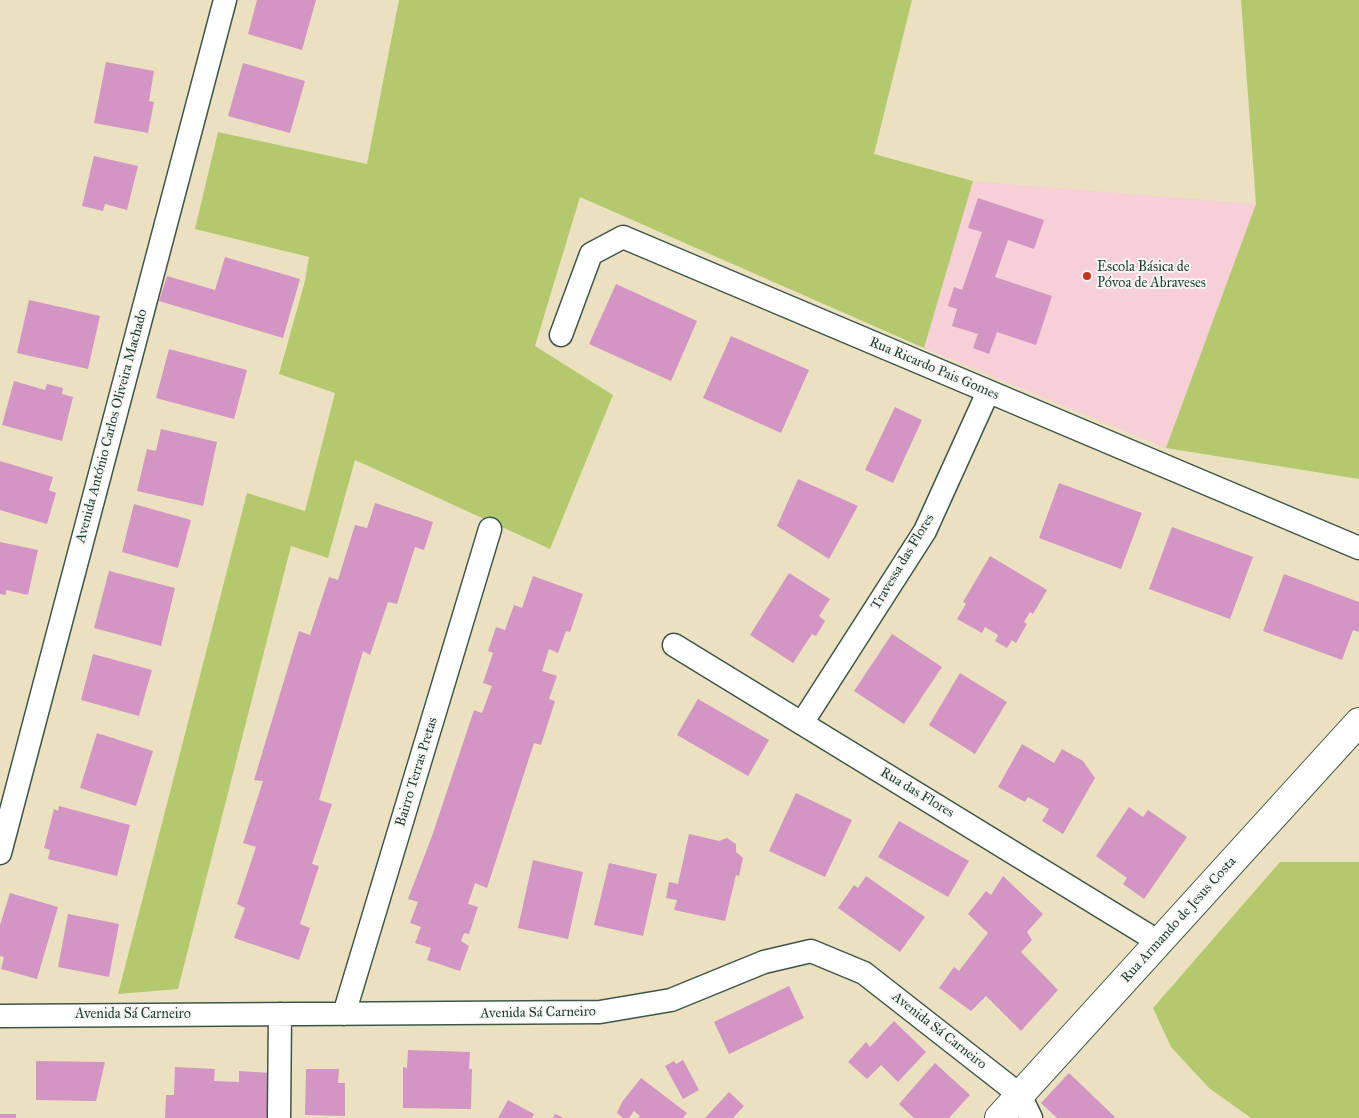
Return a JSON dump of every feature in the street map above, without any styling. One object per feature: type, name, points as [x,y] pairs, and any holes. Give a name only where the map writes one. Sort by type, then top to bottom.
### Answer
[{"type":"street","name":"Avenida António Carlos Oliveira Machado","points":[[0,853],[225,0]]},
{"type":"street","name":"Rua Ricardo Pais Gomes","points":[[561,335],[591,254],[622,237],[1359,548]]},
{"type":"street","name":"Travessa das Flores","points":[[802,723],[925,531],[988,392]]},
{"type":"street","name":"Bairro Terras Pretas","points":[[344,1014],[490,529]]},
{"type":"street","name":"Rua das Flores","points":[[674,645],[1160,942]]},
{"type":"street","name":"Rua Armando de Jesus Costa","points":[[999,1118],[1026,1106],[1160,942],[1359,722]]},
{"type":"street","name":"Avenida Sá Carneiro","points":[[0,1016],[600,1012],[671,1000],[764,962],[811,951],[864,973],[1026,1106]]},
{"type":"street","points":[[279,1118],[280,1014]]},
{"type":"shaded area","name":"Escola Básica de Póvoa de Abraveses","points":[[973,181],[1256,204],[1166,448],[924,348]]},
{"type":"green space","points":[[399,0],[912,0],[874,154],[973,181],[924,348],[580,197],[535,346],[613,395],[550,549],[355,460],[328,558],[291,546],[178,989],[118,994],[247,493],[305,511],[335,393],[279,374],[305,281],[309,257],[195,229],[218,132],[367,164]]},
{"type":"green space","points":[[1241,0],[1359,0],[1359,479],[1166,448],[1256,204]]},
{"type":"green space","points":[[1280,862],[1359,862],[1359,1118],[1251,1118],[1209,1088],[1171,1047],[1153,1008]]},
{"type":"building","points":[[257,0],[316,0],[302,50],[248,34]]},
{"type":"building","points":[[106,62],[154,71],[149,101],[154,102],[148,133],[94,123]]},
{"type":"building","points":[[243,63],[305,81],[290,133],[228,116]]},
{"type":"building","points":[[94,156],[138,166],[127,210],[105,204],[103,211],[82,206]]},
{"type":"building","points":[[978,198],[1044,220],[1034,249],[1008,240],[995,277],[1052,296],[1036,345],[997,332],[989,354],[973,348],[978,334],[952,326],[957,309],[948,306],[954,287],[962,290],[982,232],[968,228]]},
{"type":"building","points":[[225,257],[300,279],[283,338],[159,301],[167,276],[215,290]]},
{"type":"building","points":[[616,284],[697,321],[671,381],[589,344]]},
{"type":"building","points":[[29,300],[100,316],[88,369],[17,353]]},
{"type":"building","points":[[731,336],[809,370],[781,433],[703,398]]},
{"type":"building","points":[[169,349],[247,370],[234,419],[156,398]]},
{"type":"building","points":[[14,381],[45,390],[47,384],[63,388],[62,394],[73,397],[62,441],[2,425]]},
{"type":"building","points":[[895,407],[922,420],[893,483],[865,470]]},
{"type":"building","points":[[161,429],[217,442],[203,506],[137,491],[147,449],[156,451]]},
{"type":"building","points":[[0,461],[53,477],[49,490],[56,493],[47,524],[0,510]]},
{"type":"building","points":[[798,479],[858,506],[829,559],[777,526]]},
{"type":"building","points":[[1059,483],[1142,513],[1121,569],[1039,538]]},
{"type":"building","points":[[375,503],[433,522],[424,550],[415,547],[397,604],[388,602],[370,655],[363,651],[319,800],[332,804],[312,864],[319,866],[300,924],[310,928],[299,960],[234,938],[245,908],[237,904],[256,847],[243,843],[263,781],[254,780],[299,631],[310,635],[329,577],[338,580],[355,525],[367,528]]},
{"type":"building","points":[[134,504],[191,520],[178,568],[122,552]]},
{"type":"building","points":[[1172,527],[1253,557],[1230,619],[1149,589]]},
{"type":"building","points":[[0,542],[38,550],[28,595],[6,590],[6,595],[0,594]]},
{"type":"building","points":[[990,556],[1047,590],[1033,614],[1030,612],[1024,622],[1027,624],[1016,643],[1012,640],[1007,648],[995,641],[998,635],[985,627],[982,633],[957,619],[966,604],[963,602]]},
{"type":"building","points":[[109,571],[175,588],[161,646],[94,628]]},
{"type":"building","points":[[789,573],[830,599],[819,616],[825,621],[816,636],[812,634],[793,663],[750,635]]},
{"type":"building","points":[[1284,574],[1359,602],[1359,632],[1353,630],[1342,660],[1263,631]]},
{"type":"building","points":[[533,576],[583,594],[570,632],[566,631],[558,653],[549,649],[542,671],[557,676],[549,699],[555,701],[541,745],[534,743],[487,888],[475,883],[468,904],[478,907],[469,934],[464,933],[461,941],[469,946],[460,971],[427,960],[431,948],[415,943],[421,927],[410,923],[418,902],[408,899],[432,836],[474,710],[482,713],[492,686],[483,683],[493,653],[488,651],[496,627],[505,630],[514,605],[522,608]]},
{"type":"building","points":[[892,634],[942,667],[904,724],[854,691]]},
{"type":"building","points":[[93,654],[152,670],[139,716],[81,700]]},
{"type":"building","points":[[960,673],[1007,702],[975,754],[929,725]]},
{"type":"building","points":[[698,699],[769,740],[748,776],[677,735]]},
{"type":"building","points":[[97,733],[153,751],[136,806],[80,788]]},
{"type":"building","points":[[1022,744],[1054,763],[1062,749],[1083,761],[1095,778],[1063,834],[1042,821],[1049,809],[1028,797],[1025,802],[998,787]]},
{"type":"building","points":[[796,793],[852,820],[825,877],[769,851]]},
{"type":"building","points":[[59,806],[130,825],[117,876],[48,859],[50,850],[44,848],[54,809],[58,811]]},
{"type":"building","points":[[1129,807],[1143,817],[1148,810],[1187,837],[1144,899],[1123,884],[1127,878],[1096,856]]},
{"type":"building","points":[[899,821],[969,861],[948,897],[878,857]]},
{"type":"building","points":[[689,834],[719,841],[727,838],[736,844],[736,852],[743,858],[739,876],[736,875],[725,921],[674,910],[677,900],[666,898],[669,882],[678,884]]},
{"type":"building","points":[[533,860],[583,872],[568,939],[518,928]]},
{"type":"building","points":[[609,863],[657,874],[643,936],[594,925]]},
{"type":"building","points":[[866,876],[925,917],[900,952],[838,908],[854,885],[858,888]]},
{"type":"building","points":[[1003,876],[1043,914],[1027,932],[1032,940],[1021,952],[1058,990],[1021,1031],[986,996],[971,1011],[939,988],[954,967],[959,971],[988,933],[968,914],[986,891],[991,895]]},
{"type":"building","points":[[10,893],[58,907],[37,979],[1,969],[4,957],[0,956],[0,925]]},
{"type":"building","points":[[68,914],[119,924],[109,977],[58,967]]},
{"type":"building","points":[[789,986],[804,1018],[729,1054],[714,1022]]},
{"type":"building","points":[[894,1021],[926,1052],[898,1082],[881,1065],[867,1079],[848,1062],[866,1042],[870,1047]]},
{"type":"building","points":[[408,1050],[470,1052],[469,1069],[472,1069],[471,1109],[403,1108],[403,1067],[407,1068]]},
{"type":"building","points":[[683,1060],[699,1090],[683,1099],[665,1066],[674,1061],[676,1064]]},
{"type":"building","points":[[36,1061],[105,1062],[96,1101],[36,1100]]},
{"type":"building","points":[[935,1063],[970,1095],[949,1118],[914,1118],[899,1104]]},
{"type":"building","points":[[175,1067],[215,1069],[214,1081],[239,1082],[239,1071],[271,1073],[269,1118],[165,1118],[166,1095],[174,1095]]},
{"type":"building","points":[[306,1069],[339,1069],[338,1083],[345,1083],[345,1116],[305,1115]]},
{"type":"building","points":[[1069,1073],[1115,1117],[1057,1118],[1041,1103]]},
{"type":"building","points":[[641,1078],[687,1113],[683,1118],[638,1118],[640,1116],[634,1111],[629,1118],[623,1118],[617,1113],[622,1102]]},
{"type":"building","points":[[729,1092],[744,1106],[733,1118],[705,1118]]},
{"type":"building","points":[[508,1100],[534,1114],[532,1118],[498,1118]]},
{"type":"building","points":[[0,1114],[16,1114],[16,1118],[0,1118]]},
{"type":"building","points":[[555,1114],[564,1118],[553,1118]]},
{"type":"place","name":"Escola Básica de Póvoa de Abraveses","points":[[1087,276]]}]
